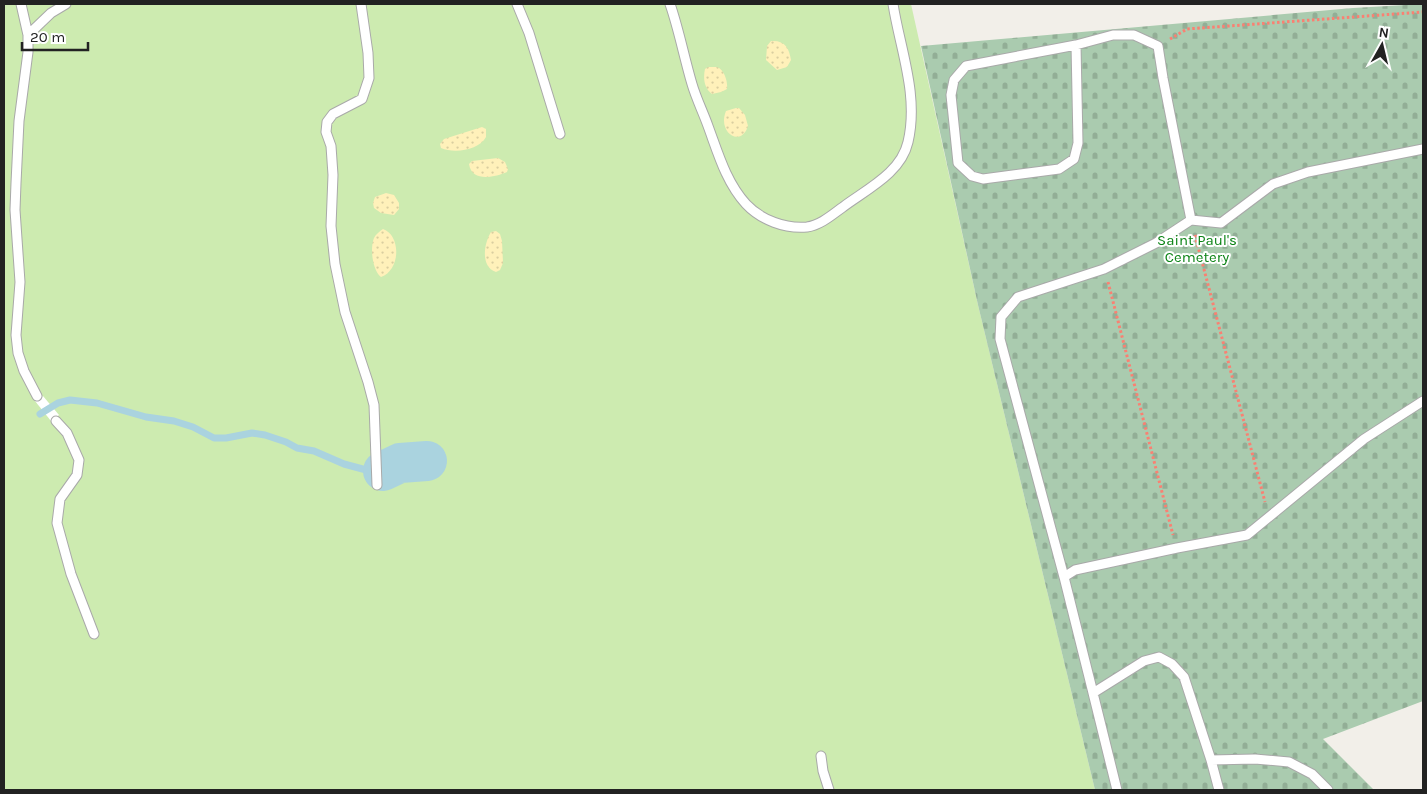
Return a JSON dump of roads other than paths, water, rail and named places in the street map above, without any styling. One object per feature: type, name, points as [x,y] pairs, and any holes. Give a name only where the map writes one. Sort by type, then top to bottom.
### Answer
[{"type":"lane","points":[[21,4],[28,35],[19,121],[16,184],[15,210],[20,282],[16,335],[18,353],[24,371],[37,396]]},
{"type":"lane","points":[[28,35],[51,13],[66,4]]},
{"type":"lane","points":[[360,4],[368,53],[369,78],[362,99],[333,114],[327,122],[326,132],[331,146],[333,175],[332,235],[334,264],[345,312],[374,405],[377,485]]},
{"type":"lane","points":[[517,4],[529,33],[560,134]]},
{"type":"lane","points":[[670,4],[677,22],[692,84],[727,176],[747,206],[764,218],[786,226],[809,226],[831,217],[888,175],[899,162],[908,143],[911,97],[893,4]]},
{"type":"lane","points":[[1076,45],[1078,143],[1074,159],[1059,169],[983,179],[972,176],[958,163],[951,96],[954,80],[966,66],[1076,45],[1113,35],[1134,35],[1158,46],[1191,220]]},
{"type":"lane","points":[[1117,790],[1064,577],[1000,339],[1001,317],[1018,297],[1104,269],[1156,243],[1191,220],[1221,223],[1272,184],[1308,172],[1423,149]]},
{"type":"lane","points":[[1064,577],[1075,570],[1247,535],[1364,440],[1423,401]]},
{"type":"lane","points":[[56,421],[67,433],[79,460],[77,475],[60,499],[57,523],[71,574],[94,634]]},
{"type":"lane","points":[[1093,693],[1144,661],[1158,657],[1172,664],[1184,677],[1219,790]]},
{"type":"lane","points":[[821,756],[822,771],[829,790]]},
{"type":"lane","points":[[1211,760],[1254,759],[1289,762],[1312,774],[1328,790]]},
{"type":"waterway","points":[[40,414],[58,403],[70,400],[97,403],[146,417],[174,421],[193,427],[214,438],[226,438],[252,433],[265,435],[297,448],[314,451],[344,464],[370,471]]},
{"type":"waterway","points":[[383,471],[400,463],[427,461]]},
{"type":"park label","name":"Saint Paul's Cemetery","points":[[1197,248]]}]
